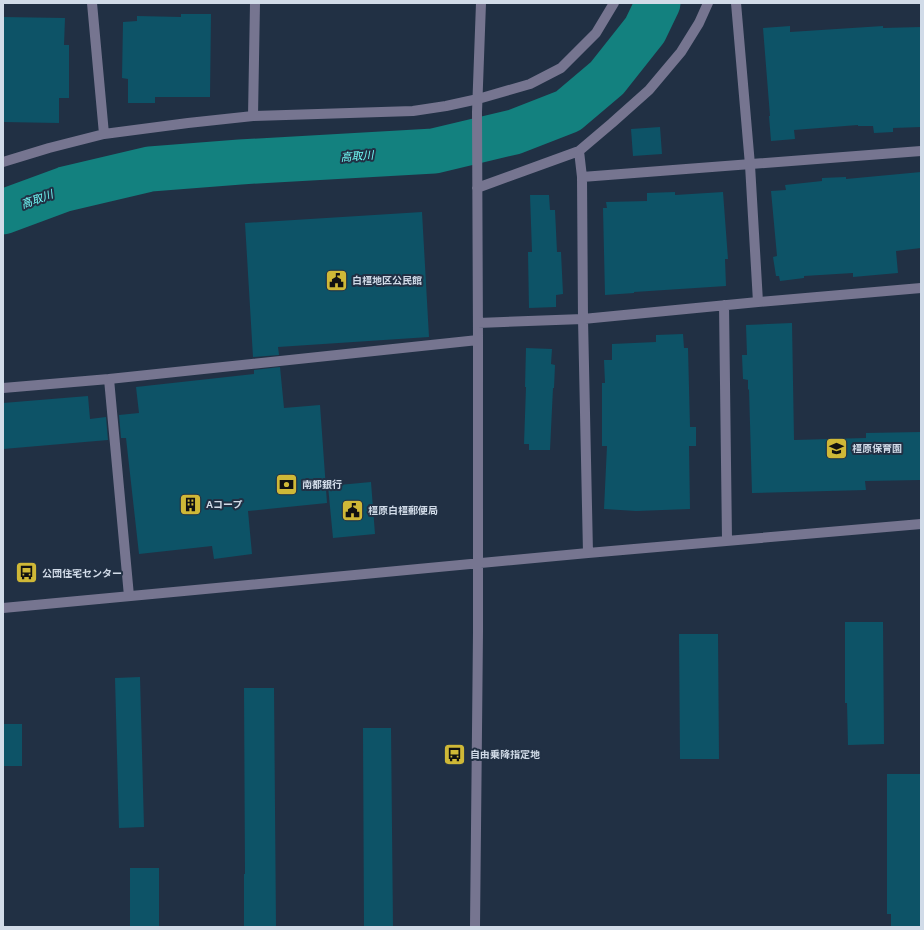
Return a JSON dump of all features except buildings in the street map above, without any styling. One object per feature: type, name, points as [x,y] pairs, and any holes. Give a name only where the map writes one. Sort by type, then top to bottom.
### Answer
[{"type":"street","points":[[92,3],[104,134]]},
{"type":"street","points":[[253,116],[255,3]]},
{"type":"street","points":[[474,927],[478,632],[477,112],[481,3]]},
{"type":"street","points":[[3,162],[49,148],[104,134],[188,123],[253,116],[413,111],[478,100],[530,84],[561,68],[596,33],[614,3]]},
{"type":"street","points":[[477,188],[579,151],[650,90],[681,52],[699,23],[708,3]]},
{"type":"street","points":[[736,3],[750,165],[758,302]]},
{"type":"street","points":[[579,151],[582,177],[583,319],[588,552]]},
{"type":"street","points":[[582,177],[921,151]]},
{"type":"street","points":[[478,323],[583,319],[921,288]]},
{"type":"street","points":[[724,306],[728,540]]},
{"type":"street","points":[[3,388],[109,379],[478,340]]},
{"type":"street","points":[[109,379],[129,596]]},
{"type":"street","points":[[3,608],[478,564],[588,552],[921,524]]},
{"type":"waterway","name":"高取川","points":[[3,212],[65,189],[150,169],[240,162],[434,151],[514,132],[568,111],[607,78],[645,30],[658,3]]},
{"type":"place","name":"白橿地区公民館","points":[[337,280]]},
{"type":"place","name":"橿原保育園","points":[[836,448]]},
{"type":"place","name":"南都銀行","points":[[287,484]]},
{"type":"place","name":"Aコープ","points":[[190,504]]},
{"type":"place","name":"橿原白橿郵便局","points":[[352,510]]},
{"type":"place","name":"公団住宅センター","points":[[27,573]]},
{"type":"place","name":"自由乗降指定地","points":[[455,754]]}]
